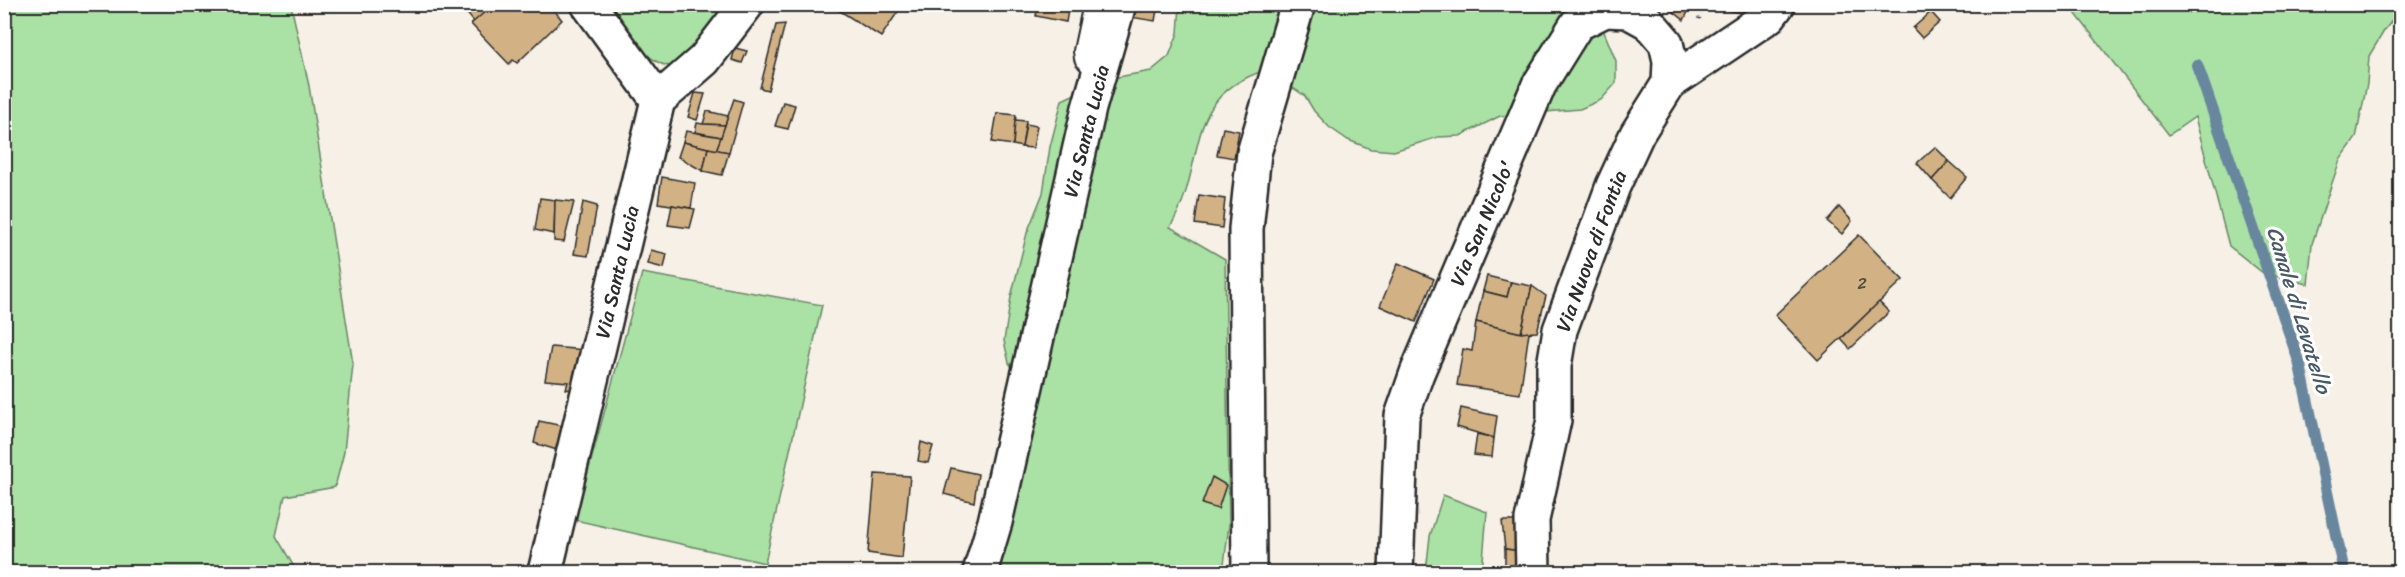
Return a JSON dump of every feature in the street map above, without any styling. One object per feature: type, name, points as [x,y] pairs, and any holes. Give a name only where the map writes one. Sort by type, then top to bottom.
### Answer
[{"type":"street","points":[[588,4],[658,100],[704,60],[747,4]]},
{"type":"street","name":"Via Santa Lucia","points":[[980,573],[995,522],[1099,74],[1119,4]]},
{"type":"street","points":[[1250,573],[1246,229],[1254,153],[1298,4]]},
{"type":"street","points":[[1669,83],[1769,16],[1778,4]]},
{"type":"street","name":"Via San Nicolo'","points":[[1396,573],[1402,416],[1417,373],[1539,85],[1577,24],[1605,10],[1628,11],[1648,22],[1665,43],[1670,61],[1669,83]]},
{"type":"street","name":"Via Nuova di Fontia","points":[[1533,573],[1532,520],[1554,420],[1554,366],[1560,330],[1613,186],[1637,134],[1669,83]]},
{"type":"street","name":"Via Santa Lucia","points":[[546,573],[658,100]]},
{"type":"lane","points":[[1094,4],[1084,51],[1085,58],[1099,74]]},
{"type":"green space","points":[[4,5],[291,5],[309,86],[353,364],[344,452],[335,487],[285,496],[276,536],[297,572],[5,572]]},
{"type":"green space","points":[[609,5],[732,5],[693,56],[680,65],[668,66],[644,52]]},
{"type":"green space","points":[[1180,5],[1593,5],[1616,61],[1616,83],[1601,100],[1580,109],[1500,116],[1460,136],[1438,137],[1394,151],[1371,149],[1348,140],[1329,127],[1314,111],[1305,96],[1266,70],[1238,82],[1220,97],[1208,115],[1200,135],[1182,203],[1170,227],[1225,259],[1229,525],[1223,572],[999,572],[1036,400],[1009,363],[1004,341],[1011,297],[1027,233],[1043,193],[1050,147],[1062,100],[1107,79],[1151,71],[1169,56],[1178,33]]},
{"type":"green space","points":[[2069,5],[2400,5],[2400,10],[2369,56],[2367,84],[2356,138],[2340,160],[2331,186],[2312,244],[2308,284],[2263,273],[2229,246],[2195,117],[2169,135]]},
{"type":"green space","points":[[642,273],[822,305],[765,563],[575,520]]},
{"type":"green space","points":[[1443,495],[1487,512],[1482,572],[1426,572],[1430,536]]},
{"type":"building","points":[[459,4],[494,4],[475,23]]},
{"type":"building","points":[[494,4],[549,4],[562,20],[517,63],[513,60],[509,64],[471,24]]},
{"type":"building","points":[[829,4],[903,4],[881,37]]},
{"type":"building","points":[[1010,4],[1069,4],[1066,22],[1036,16],[1037,10],[1010,6]]},
{"type":"building","points":[[1132,4],[1158,4],[1155,21],[1130,17]]},
{"type":"building","points":[[1664,4],[1692,4],[1684,20]]},
{"type":"building","points":[[1712,4],[1749,4],[1741,13],[1711,7]]},
{"type":"building","points":[[1931,12],[1940,22],[1922,38],[1913,28]]},
{"type":"building","points":[[785,24],[768,90],[760,88],[776,25]]},
{"type":"building","points":[[735,48],[747,51],[742,63],[732,60]]},
{"type":"building","points":[[695,93],[705,94],[697,120],[688,117]]},
{"type":"building","points":[[734,99],[743,102],[729,152],[716,150]]},
{"type":"building","points":[[783,102],[795,105],[788,129],[775,126]]},
{"type":"building","points":[[707,111],[728,116],[725,125],[703,124]]},
{"type":"building","points":[[997,113],[1016,115],[1013,145],[992,142]]},
{"type":"building","points":[[1015,120],[1026,121],[1022,147],[1013,145]]},
{"type":"building","points":[[697,123],[725,125],[721,137],[695,132]]},
{"type":"building","points":[[1026,124],[1037,126],[1033,148],[1022,147]]},
{"type":"building","points":[[1223,128],[1239,131],[1234,158],[1217,155]]},
{"type":"building","points":[[686,131],[721,137],[716,150],[683,142]]},
{"type":"building","points":[[683,142],[708,148],[703,171],[678,157]]},
{"type":"building","points":[[1935,147],[1949,161],[1932,180],[1917,163]]},
{"type":"building","points":[[708,148],[729,152],[722,175],[703,171]]},
{"type":"building","points":[[1949,161],[1967,177],[1950,198],[1932,180]]},
{"type":"building","points":[[662,177],[695,183],[691,208],[658,203]]},
{"type":"building","points":[[1199,195],[1225,199],[1222,228],[1195,224]]},
{"type":"building","points":[[540,198],[555,200],[554,234],[535,230]]},
{"type":"building","points":[[555,200],[574,202],[564,242],[554,241]]},
{"type":"building","points":[[583,202],[597,206],[588,256],[574,254]]},
{"type":"building","points":[[672,205],[695,209],[690,228],[668,225]]},
{"type":"building","points":[[1839,207],[1852,221],[1842,234],[1827,221]]},
{"type":"building","points":[[1859,235],[1903,280],[1818,360],[1775,315]]},
{"type":"building","points":[[651,250],[667,254],[664,268],[648,264]]},
{"type":"building","points":[[1398,263],[1434,279],[1416,322],[1380,306]]},
{"type":"building","points":[[1487,276],[1511,282],[1507,297],[1483,291]]},
{"type":"building","points":[[1511,282],[1532,286],[1521,333],[1476,322],[1483,291],[1507,297]]},
{"type":"building","points":[[1532,286],[1546,296],[1537,332],[1521,333]]},
{"type":"building","points":[[1879,302],[1889,312],[1850,349],[1841,339]]},
{"type":"building","points":[[1476,322],[1521,333],[1529,332],[1520,394],[1457,385],[1463,349],[1472,351]]},
{"type":"building","points":[[551,347],[585,350],[576,391],[566,389],[568,382],[545,380]]},
{"type":"building","points":[[1461,408],[1497,416],[1494,438],[1457,427]]},
{"type":"building","points":[[539,421],[563,426],[557,450],[534,443]]},
{"type":"building","points":[[1477,434],[1494,438],[1492,457],[1474,455]]},
{"type":"building","points":[[921,442],[933,446],[928,463],[918,461]]},
{"type":"building","points":[[951,468],[978,474],[974,502],[944,494]]},
{"type":"building","points":[[875,474],[910,476],[902,558],[868,553]]},
{"type":"building","points":[[1212,477],[1226,485],[1218,509],[1202,504]]},
{"type":"building","points":[[1502,521],[1522,521],[1521,551],[1505,549]]},
{"type":"building","points":[[1505,549],[1521,551],[1521,572],[1505,572]]},
{"type":"waterway","name":"Canale di Levatello","points":[[2197,65],[2299,361],[2344,572]]}]
